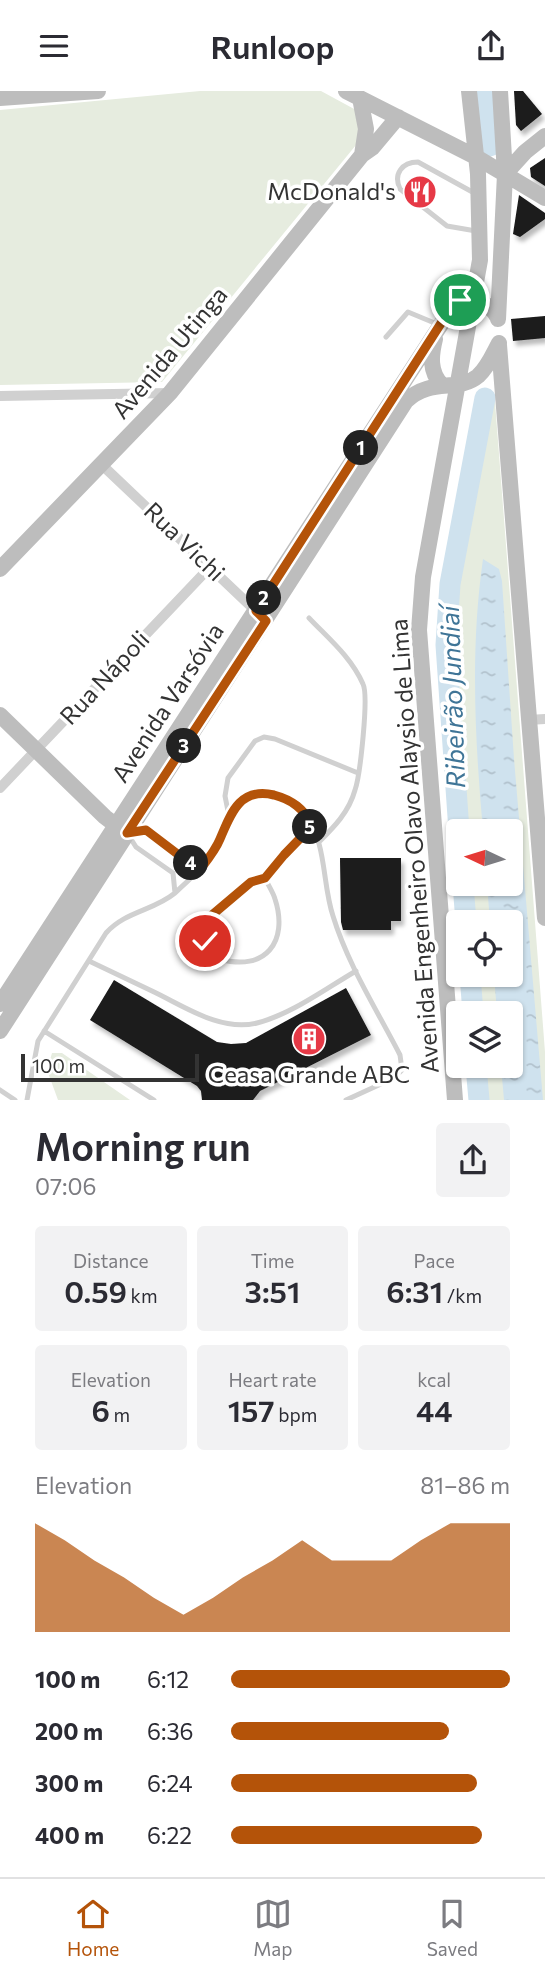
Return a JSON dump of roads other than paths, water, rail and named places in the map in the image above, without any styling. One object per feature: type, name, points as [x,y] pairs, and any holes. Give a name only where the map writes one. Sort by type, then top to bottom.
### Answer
[{"type":"main road","points":[[0,98],[98,91]]},
{"type":"main road","name":"Avenida Engenheiro Olavo Alaysio de Lima","points":[[455,1100],[419,630],[424,577],[480,260],[479,195],[469,91]]},
{"type":"main road","points":[[500,91],[505,174],[499,343],[545,918]]},
{"type":"main road","points":[[356,93],[476,156],[545,198]]},
{"type":"main road","points":[[356,93],[366,129],[362,155]]},
{"type":"main road","name":"Avenida Utinga","points":[[0,569],[170,393],[362,155],[372,148],[398,117]]},
{"type":"main road","points":[[505,174],[525,152],[545,136]]},
{"type":"main road","name":"Avenida Varsóvia","points":[[261,616],[453,306],[460,300],[474,300]]},
{"type":"main road","points":[[474,300],[491,309],[498,318]]},
{"type":"main road","points":[[439,327],[432,365],[434,374],[442,384]]},
{"type":"main road","points":[[459,383],[472,380],[480,374],[499,343]]},
{"type":"main road","name":"Avenida Varsóvia","points":[[0,1004],[121,829],[406,401],[423,390],[442,384],[459,383]]},
{"type":"main road","points":[[0,715],[121,829]]},
{"type":"main road","name":"Avenida Varsóvia","points":[[0,1031],[121,829]]},
{"type":"street","points":[[0,396],[170,393]]},
{"type":"street","name":"Rua Vichi","points":[[101,464],[261,616]]},
{"type":"street","name":"Rua Nápoli","points":[[0,788],[210,567]]},
{"type":"street","points":[[528,720],[545,719]]},
{"type":"lane","points":[[479,195],[465,190],[418,162],[409,163],[401,169],[397,180],[400,189],[447,226],[480,232]]},
{"type":"lane","points":[[386,337],[408,312],[439,327]]},
{"type":"lane","points":[[309,618],[350,659],[365,687],[356,790],[342,818],[318,842]]},
{"type":"lane","points":[[229,815],[225,796],[228,778],[255,741],[264,737],[307,751],[358,773]]},
{"type":"lane","points":[[31,1100],[34,1054],[38,1041],[106,933],[117,921],[164,902],[175,893],[202,867],[220,840],[229,815],[240,802],[254,794],[272,795],[291,801],[303,810],[313,825],[331,913],[341,940],[400,1055],[402,1070],[394,1078],[346,1100]]},
{"type":"lane","points":[[265,878],[275,899],[278,920],[277,939],[271,950],[261,958],[244,963],[220,959],[205,941],[205,931],[212,915],[251,882],[265,878],[313,825]]},
{"type":"lane","points":[[121,829],[146,830],[188,862],[202,867]]},
{"type":"lane","points":[[121,829],[136,847],[173,873],[175,893]]},
{"type":"lane","points":[[89,961],[197,1013],[218,1022],[237,1025],[256,1024],[279,1016],[356,971]]},
{"type":"lane","points":[[44,1031],[154,1100]]},
{"type":"lane","points":[[0,1090],[15,1100]]},
{"type":"water","points":[[483,559],[499,569],[502,581],[519,819],[482,819],[475,695]]},
{"type":"water","points":[[523,865],[543,1100],[504,1100],[502,1078],[523,1078],[523,1001],[496,1001],[495,987],[523,987],[523,910],[489,910],[488,896],[523,896]]},
{"type":"waterway","name":"Ribeirão Jundiaí","points":[[485,91],[490,146]]},
{"type":"waterway","name":"Ribeirão Jundiaí","points":[[458,819],[446,645],[450,584],[485,398]]},
{"type":"waterway","name":"Ribeirão Jundiaí","points":[[464,896],[465,910]]},
{"type":"waterway","name":"Ribeirão Jundiaí","points":[[471,987],[472,1001]]},
{"type":"waterway","name":"Ribeirão Jundiaí","points":[[477,1078],[479,1100]]},
{"type":"place","name":"McDonald's","points":[[420,192]]},
{"type":"place","name":"Ceasa Grande ABC","points":[[309,1039]]}]
